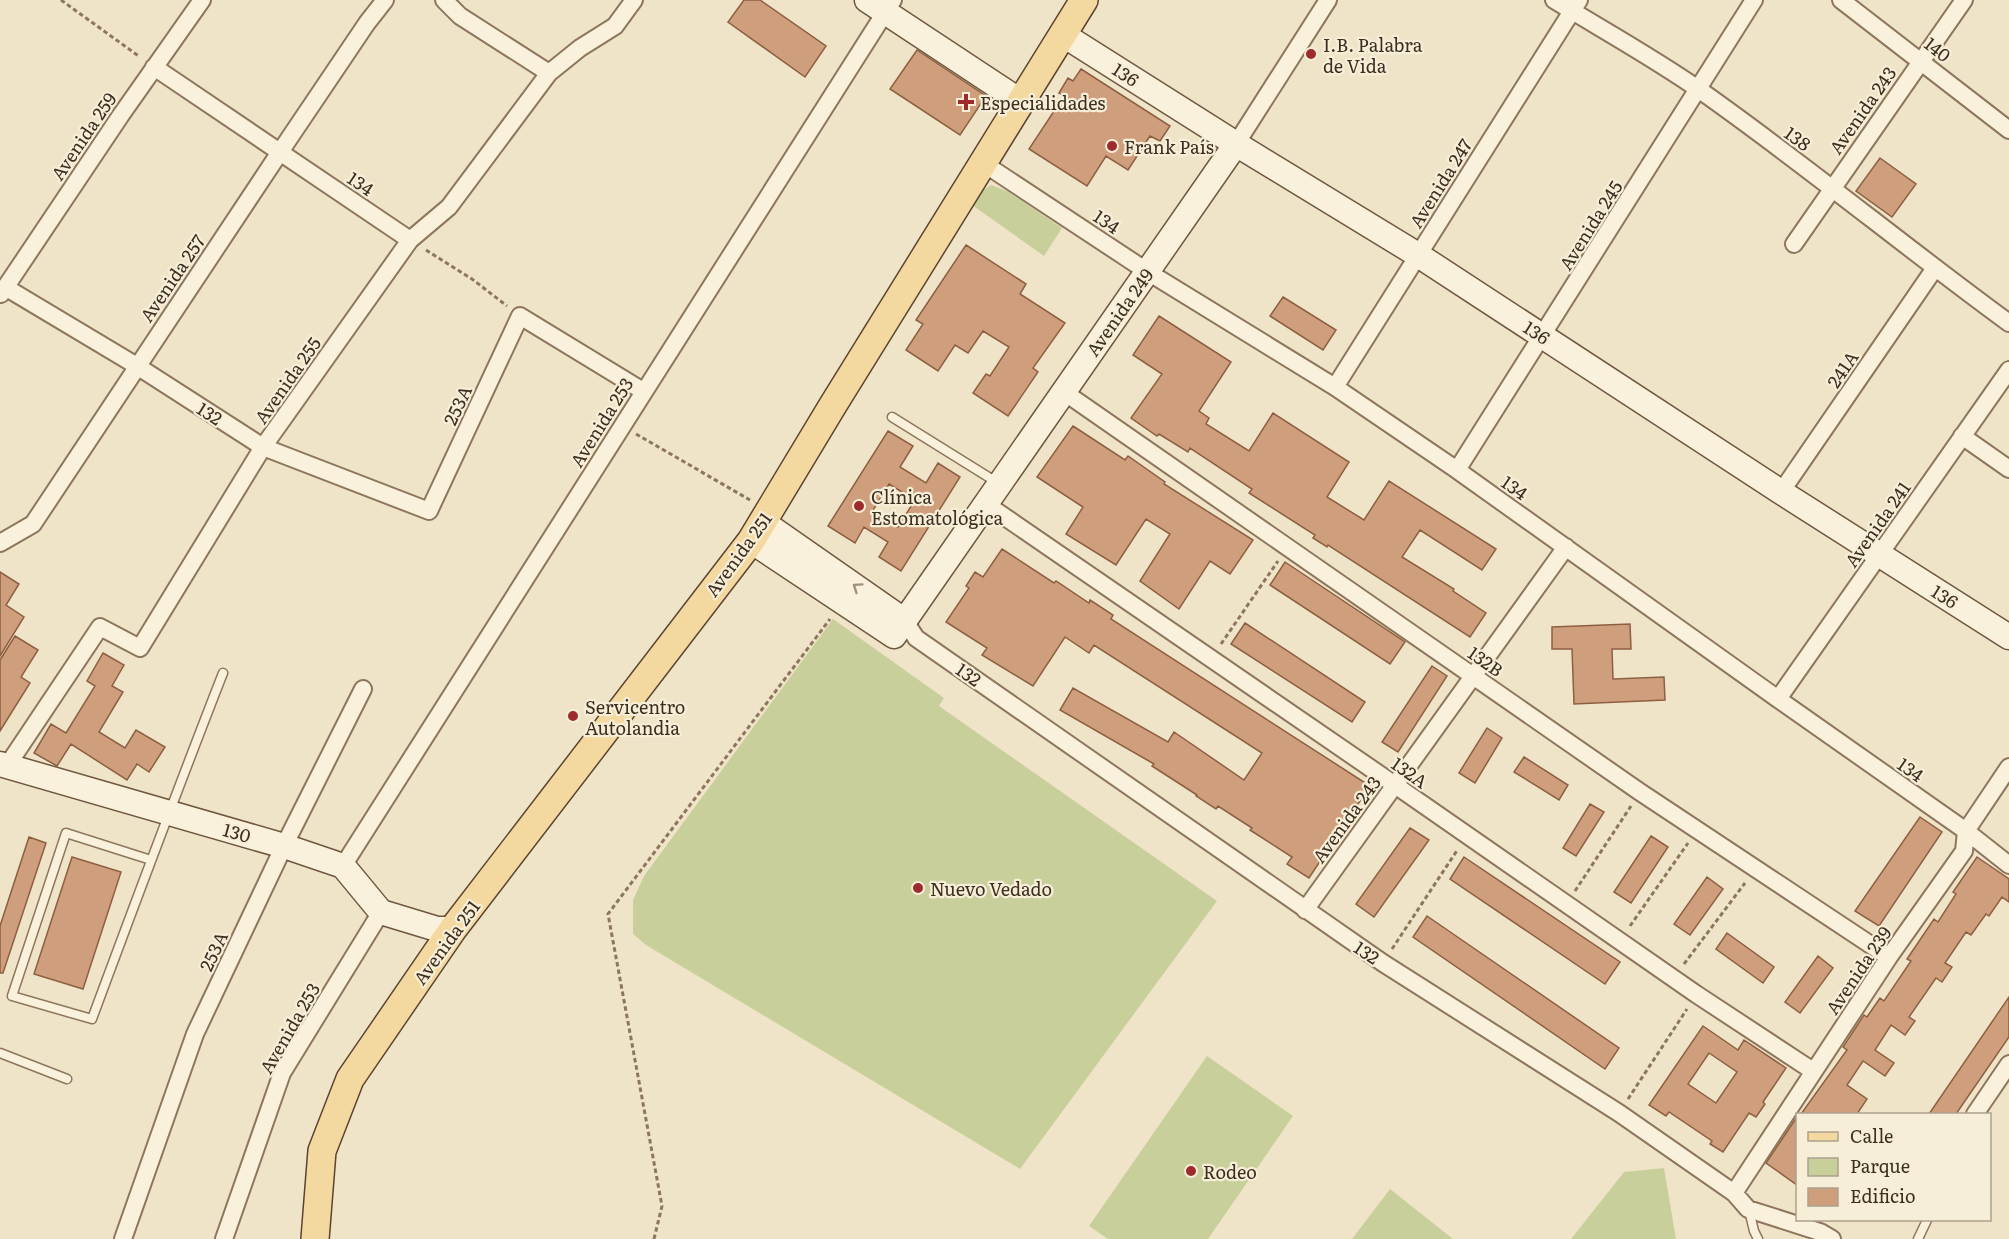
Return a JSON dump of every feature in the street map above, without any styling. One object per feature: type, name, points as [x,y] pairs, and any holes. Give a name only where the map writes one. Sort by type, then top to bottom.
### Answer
[{"type":"main road","name":"Avenida 251","points":[[315,1239],[322,1151],[350,1079],[453,929],[761,525],[832,405],[1083,0]]},
{"type":"street","name":"Avenida 259","points":[[3,291],[154,67],[202,0]]},
{"type":"street","name":"Avenida 257","points":[[0,543],[33,524],[280,152],[385,0]]},
{"type":"street","points":[[444,0],[460,16],[549,73]]},
{"type":"street","name":"Avenida 255","points":[[3,765],[100,627],[140,648],[263,447],[410,240],[449,207],[549,73],[580,48],[615,26],[634,0]]},
{"type":"street","name":"Avenida 249","points":[[905,632],[986,504],[1236,144],[1328,0]]},
{"type":"street","name":"138","points":[[1554,0],[1575,5],[1699,90],[2009,323]]},
{"type":"street","name":"Avenida 245","points":[[1458,470],[1754,0]]},
{"type":"street","name":"140","points":[[1841,0],[2009,130]]},
{"type":"street","name":"Avenida 243","points":[[1794,244],[1964,0]]},
{"type":"street","points":[[882,4],[1020,100]]},
{"type":"street","name":"Avenida 253","points":[[343,866],[643,391],[882,4]]},
{"type":"street","name":"Avenida 247","points":[[1335,387],[1575,5]]},
{"type":"street","name":"136","points":[[1062,34],[1418,255],[1781,492],[2009,637]]},
{"type":"street","name":"134","points":[[154,67],[410,240]]},
{"type":"street","name":"134","points":[[983,163],[1148,272],[1335,387],[1458,470],[1966,831],[2009,865]]},
{"type":"street","name":"241A","points":[[1781,492],[1935,268]]},
{"type":"street","name":"132","points":[[3,291],[137,366],[263,447],[429,511]]},
{"type":"street","points":[[520,316],[643,391]]},
{"type":"street","name":"253A","points":[[429,511],[520,316]]},
{"type":"street","name":"Avenida 241","points":[[1778,699],[2009,370]]},
{"type":"street","name":"132B","points":[[1064,392],[1640,792],[1889,957]]},
{"type":"street","points":[[1962,436],[2009,469]]},
{"type":"street","name":"132A","points":[[986,504],[1395,784],[1566,906],[1813,1071]]},
{"type":"street","name":"132","points":[[761,525],[843,602],[905,632]]},
{"type":"street","name":"132","points":[[761,525],[905,632],[1305,910],[1383,963],[1619,1113],[1734,1193],[1748,1209]]},
{"type":"street","name":"Avenida 243","points":[[1305,910],[1566,546]]},
{"type":"street","name":"253A","points":[[123,1239],[195,1034],[284,846],[363,689]]},
{"type":"street","name":"130","points":[[3,765],[284,846],[343,866]]},
{"type":"street","name":"Avenida 239","points":[[1734,1193],[1889,957],[1964,851],[1966,831],[2009,767]]},
{"type":"street","points":[[343,866],[381,912],[437,929],[453,929]]},
{"type":"street","name":"Avenida 253","points":[[224,1239],[282,1073],[381,912]]},
{"type":"street","points":[[1976,1113],[2009,1064]]},
{"type":"street","points":[[1748,1209],[1832,1239]]},
{"type":"lane","points":[[892,417],[1000,484]]},
{"type":"lane","points":[[151,860],[66,833],[12,996],[92,1019],[151,860],[168,812],[223,673]]},
{"type":"lane","points":[[0,1053],[67,1079]]},
{"type":"lane","points":[[1748,1209],[1758,1239]]},
{"type":"lane","points":[[1918,1239],[1927,1221]]},
{"type":"path","points":[[61,0],[154,67]]},
{"type":"path","points":[[410,240],[472,279],[520,316]]},
{"type":"path","points":[[621,426],[761,525]]},
{"type":"path","points":[[1212,658],[1287,547]]},
{"type":"path","points":[[654,1239],[662,1206],[608,914],[843,602]]},
{"type":"path","points":[[1566,906],[1640,792]]},
{"type":"path","points":[[1620,941],[1698,829]]},
{"type":"path","points":[[1383,963],[1467,835]]},
{"type":"path","points":[[1673,979],[1755,869]]},
{"type":"path","points":[[1619,1113],[1696,994]]},
{"type":"green space","points":[[991,185],[1007,191],[1062,228],[1044,256],[972,205],[980,192]]},
{"type":"green space","name":"Nuevo Vedado","points":[[833,619],[944,698],[939,706],[1217,901],[1020,1169],[646,945],[633,934],[633,900],[644,876]]},
{"type":"green space","name":"Rodeo","points":[[1207,1056],[1293,1116],[1208,1239],[1108,1239],[1089,1226]]},
{"type":"green space","points":[[1664,1168],[1676,1239],[1571,1239],[1624,1172]]},
{"type":"green space","points":[[1390,1189],[1453,1239],[1352,1239]]},
{"type":"building","points":[[744,0],[760,0],[826,46],[805,77],[728,22]]},
{"type":"building","points":[[917,50],[986,96],[960,135],[890,89]]},
{"type":"building","points":[[1081,69],[1170,126],[1160,141],[1150,136],[1128,170],[1106,156],[1087,186],[1029,149],[1064,96],[1059,93],[1068,78],[1073,81]]},
{"type":"building","points":[[1880,158],[1916,184],[1892,217],[1856,191]]},
{"type":"building","points":[[966,245],[1026,284],[1020,294],[1065,323],[1033,368],[1038,372],[1008,416],[973,393],[986,374],[990,376],[1009,347],[983,331],[968,353],[955,345],[938,371],[906,350],[923,324],[916,320]]},
{"type":"building","points":[[1283,297],[1336,330],[1323,350],[1270,316]]},
{"type":"building","points":[[1159,316],[1231,362],[1199,411],[1209,418],[1206,424],[1249,451],[1273,413],[1349,462],[1327,497],[1364,520],[1389,481],[1496,549],[1482,570],[1420,530],[1402,557],[1454,589],[1453,591],[1486,613],[1470,637],[1328,545],[1327,547],[1313,538],[1315,535],[1249,493],[1252,489],[1190,448],[1188,452],[1159,434],[1157,436],[1131,418],[1162,374],[1133,355]]},
{"type":"building","points":[[1073,426],[1125,460],[1128,456],[1165,482],[1164,484],[1253,540],[1230,574],[1210,561],[1179,609],[1140,581],[1170,534],[1146,519],[1116,565],[1066,534],[1083,507],[1037,477]]},
{"type":"building","name":"Clínica Estomatológica","points":[[888,431],[913,446],[900,467],[926,483],[938,463],[960,477],[901,571],[879,557],[888,542],[864,527],[855,543],[828,526]],"holes":[[[889,484],[915,500],[898,527],[872,512]]]},
{"type":"building","points":[[1002,549],[1054,583],[1056,581],[1089,603],[1090,600],[1113,615],[1111,619],[1370,786],[1309,878],[1287,864],[1292,857],[1250,830],[1252,828],[1218,806],[1216,809],[1196,796],[1152,766],[1154,764],[1060,710],[1073,688],[1168,742],[1174,732],[1244,780],[1262,753],[1094,645],[1089,653],[1065,637],[1033,686],[982,655],[987,648],[946,622],[969,588],[966,586],[975,572],[983,577]]},
{"type":"building","points":[[1285,562],[1405,642],[1390,664],[1270,585]]},
{"type":"building","points":[[0,572],[19,584],[6,605],[24,617],[0,656]]},
{"type":"building","points":[[1245,623],[1365,702],[1352,722],[1231,644]]},
{"type":"building","points":[[1630,624],[1631,649],[1612,649],[1613,679],[1664,677],[1665,700],[1574,704],[1572,649],[1552,649],[1552,627]]},
{"type":"building","points":[[15,636],[38,650],[21,677],[30,683],[0,731],[0,660]]},
{"type":"building","points":[[103,653],[124,665],[112,686],[123,692],[99,732],[125,748],[136,730],[165,747],[149,772],[137,764],[127,780],[71,744],[57,766],[34,753],[51,724],[66,733],[95,686],[87,681]]},
{"type":"building","points":[[1432,666],[1447,676],[1398,752],[1382,742]]},
{"type":"building","points":[[1487,728],[1502,738],[1475,783],[1459,773]]},
{"type":"building","points":[[1524,757],[1568,785],[1559,800],[1514,772]]},
{"type":"building","points":[[1590,804],[1604,812],[1576,856],[1563,848]]},
{"type":"building","points":[[1920,817],[1942,832],[1879,926],[1855,911]]},
{"type":"building","points":[[1410,828],[1429,840],[1374,917],[1356,904]]},
{"type":"building","points":[[1651,836],[1668,847],[1631,903],[1614,892]]},
{"type":"building","points":[[29,837],[46,843],[3,973],[0,973],[0,926]]},
{"type":"building","points":[[72,857],[121,872],[83,989],[34,974]]},
{"type":"building","points":[[1464,857],[1620,962],[1605,984],[1450,879]]},
{"type":"building","points":[[1977,857],[2009,879],[2009,902],[2002,897],[1989,916],[1986,914],[1971,935],[1966,932],[1945,963],[1952,967],[1942,982],[1936,978],[1909,1017],[1915,1021],[1905,1035],[1891,1025],[1875,1050],[1894,1063],[1885,1076],[1863,1061],[1847,1085],[1867,1099],[1858,1113],[1802,1113],[1847,1050],[1843,1047],[1864,1015],[1867,1017],[1880,998],[1884,1001],[1911,961],[1907,959],[1934,919],[1938,922],[1956,894],[1953,892]]},
{"type":"building","points":[[1707,877],[1723,889],[1690,935],[1674,924]]},
{"type":"building","points":[[1427,916],[1619,1048],[1605,1069],[1413,937]]},
{"type":"building","points":[[1727,933],[1774,967],[1763,983],[1716,949]]},
{"type":"building","points":[[1818,956],[1833,968],[1800,1013],[1785,1002]]},
{"type":"building","points":[[2009,997],[2009,1037],[1957,1113],[1930,1113]]},
{"type":"building","points":[[1703,1026],[1738,1050],[1744,1040],[1786,1068],[1763,1102],[1765,1104],[1756,1117],[1749,1113],[1723,1152],[1710,1144],[1712,1141],[1669,1112],[1666,1116],[1649,1105]],"holes":[[[1709,1053],[1737,1072],[1716,1103],[1688,1084]]]},
{"type":"building","points":[[1796,1118],[1796,1184],[1766,1163]]},
{"type":"place","name":"I.B. Palabra de Vida","points":[[1311,54]]},
{"type":"place","name":"Especialidades","points":[[966,102]]},
{"type":"place","name":"Frank País","points":[[1112,146]]},
{"type":"place","name":"Clínica Estomatológica","points":[[859,506]]},
{"type":"place","name":"Servicentro Autolandia","points":[[573,716]]},
{"type":"place","name":"Nuevo Vedado","points":[[918,888]]},
{"type":"place","name":"Rodeo","points":[[1191,1171]]}]
